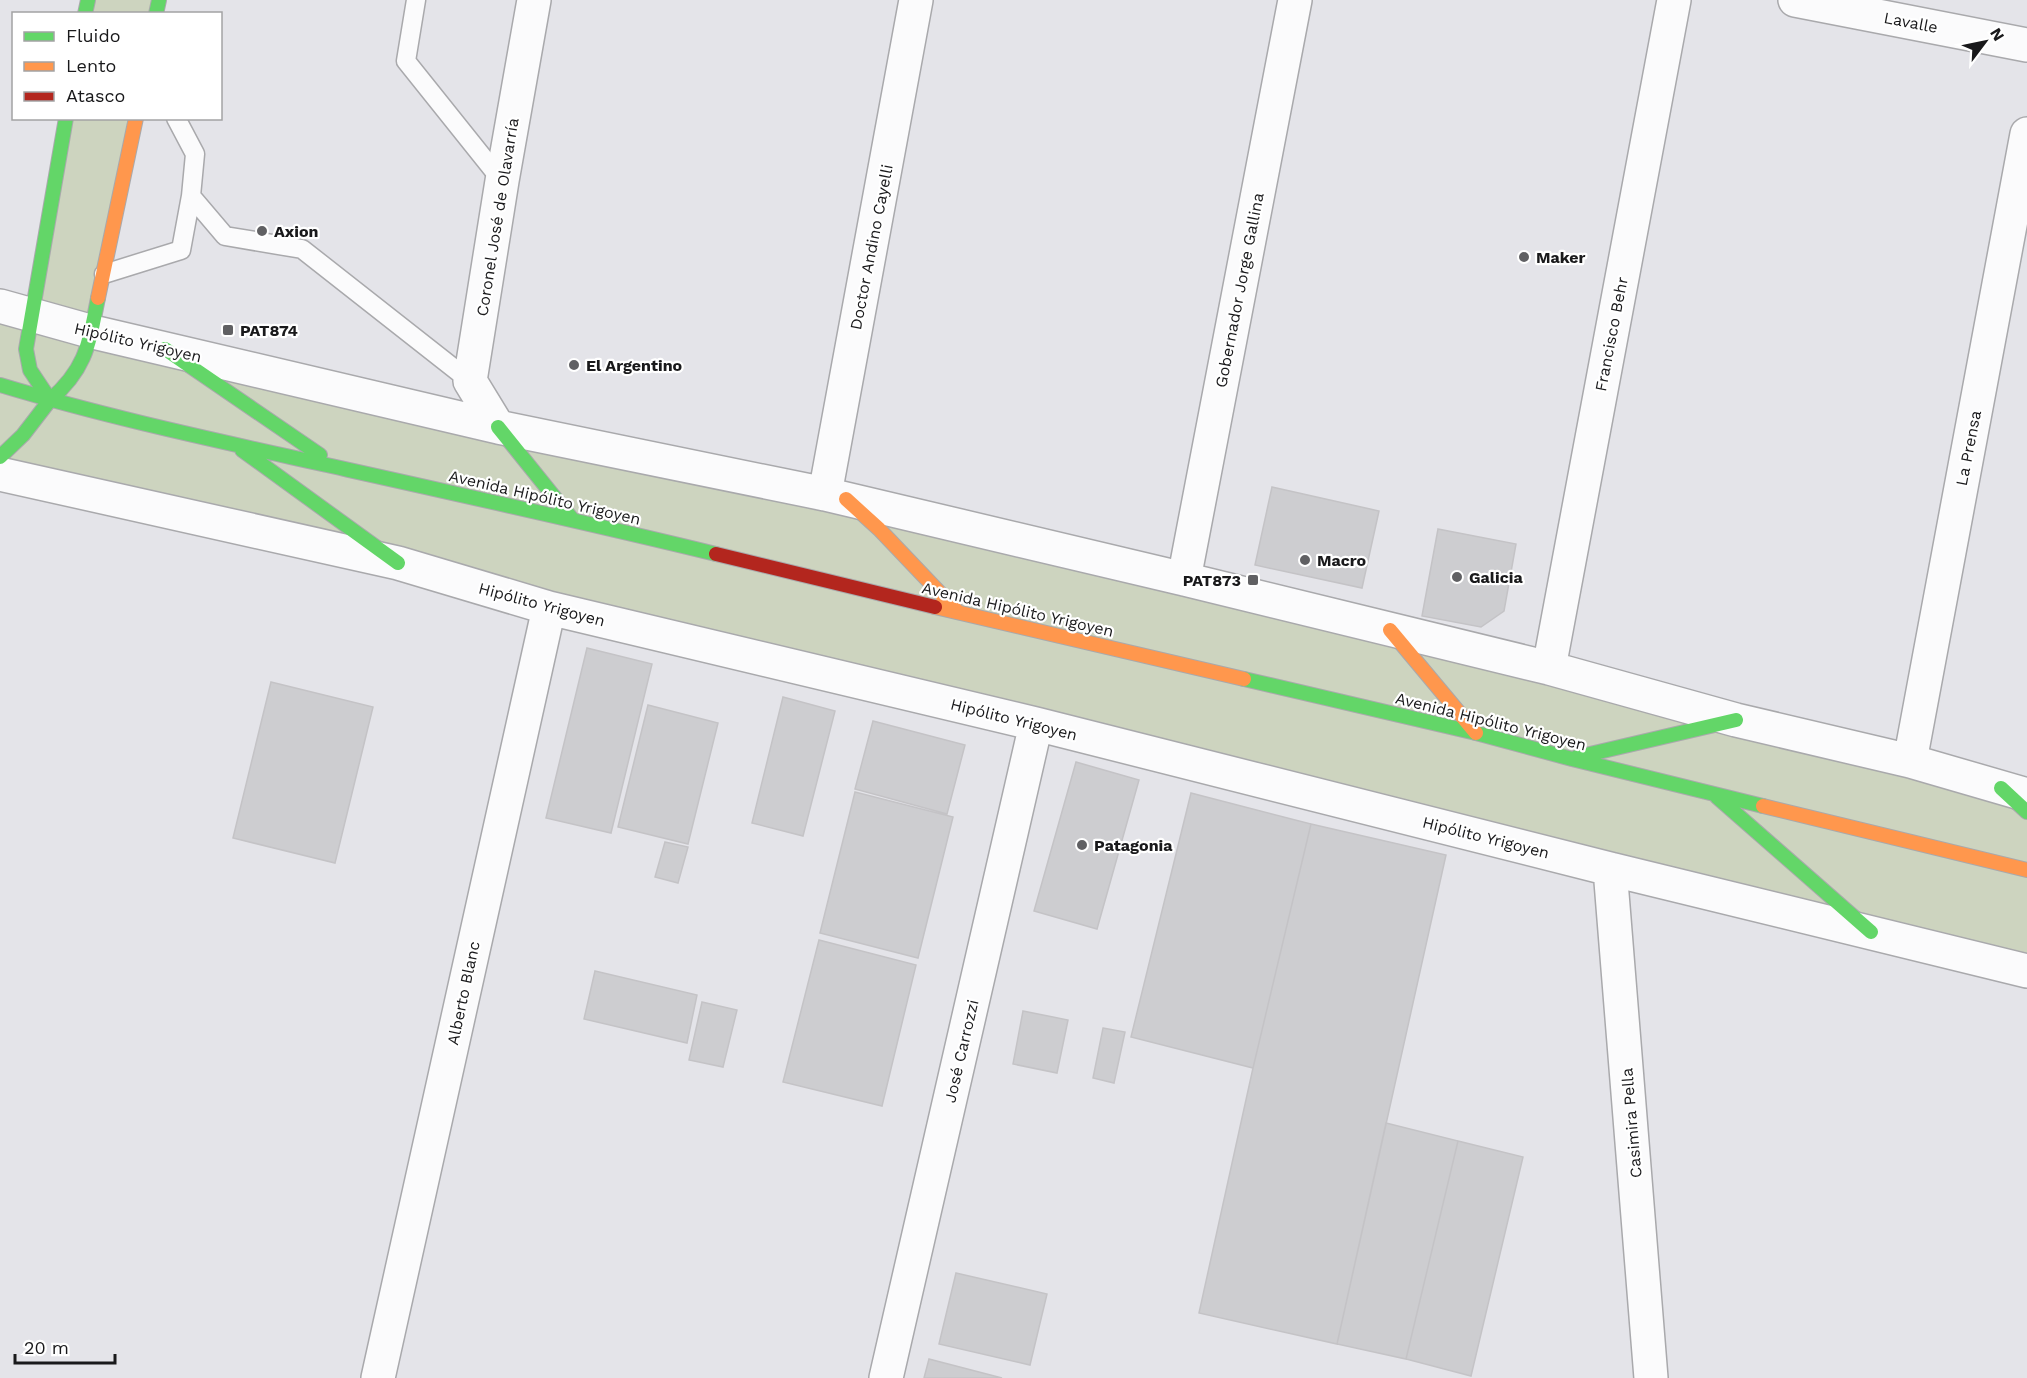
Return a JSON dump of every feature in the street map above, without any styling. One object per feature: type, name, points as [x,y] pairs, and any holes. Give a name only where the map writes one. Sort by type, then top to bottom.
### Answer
[{"type":"main road","points":[[50,400],[35,380],[25,358],[15,310],[65,120]]},
{"type":"main road","points":[[0,457],[23,435],[50,400],[66,386],[78,370],[87,352],[136,120]]},
{"type":"main road","points":[[165,349],[334,465]]},
{"type":"main road","name":"Avenida Hipólito Yrigoyen","points":[[0,385],[50,400],[234,444],[572,519],[1476,733],[1572,759],[2027,870]]},
{"type":"main road","points":[[498,427],[572,519]]},
{"type":"main road","points":[[234,444],[398,563]]},
{"type":"main road","points":[[835,497],[879,529],[958,612]]},
{"type":"main road","points":[[1390,630],[1476,733]]},
{"type":"main road","points":[[1572,759],[1736,720]]},
{"type":"main road","points":[[2014,791],[2027,812]]},
{"type":"main road","points":[[1713,794],[1870,932]]},
{"type":"street","name":"Coronel José de Olavarría","points":[[470,381],[534,0]]},
{"type":"street","name":"Doctor Andino Cayelli","points":[[835,497],[916,0]]},
{"type":"street","name":"Gobernador Jorge Gallina","points":[[1184,579],[1295,0]]},
{"type":"street","name":"Francisco Behr","points":[[1549,668],[1674,0]]},
{"type":"street","name":"Lavalle","points":[[1795,0],[2027,45]]},
{"type":"street","name":"La Prensa","points":[[1910,761],[2027,134]]},
{"type":"street","name":"Hipólito Yrigoyen","points":[[15,310],[93,332],[498,427],[835,497],[1184,579],[1549,668],[1736,720],[1910,761],[2014,791]]},
{"type":"street","points":[[470,381],[498,427]]},
{"type":"street","name":"Hipólito Yrigoyen","points":[[0,474],[398,563],[549,608],[1036,724],[1610,869],[2027,970]]},
{"type":"street","name":"Alberto Blanc","points":[[378,1378],[549,608]]},
{"type":"street","name":"José Carrozzi","points":[[886,1378],[1036,724]]},
{"type":"street","name":"Casimira Pella","points":[[1610,869],[1651,1378]]},
{"type":"lane","points":[[416,0],[406,61],[502,181]]},
{"type":"lane","points":[[104,274],[181,250],[191,196],[195,154],[177,120]]},
{"type":"lane","points":[[191,196],[225,236],[302,249],[470,381]]},
{"type":"green space","points":[[88,0],[159,0],[156,12],[85,12]]},
{"type":"green space","points":[[66,120],[136,120],[93,332],[2027,795],[2027,970],[0,474],[0,306],[30,315]]},
{"type":"building","points":[[1272,487],[1379,511],[1362,588],[1255,565]]},
{"type":"building","points":[[1438,529],[1516,544],[1504,611],[1481,627],[1422,616]]},
{"type":"building","points":[[587,648],[652,664],[611,833],[546,818]]},
{"type":"building","points":[[271,682],[373,707],[335,863],[233,838]]},
{"type":"building","points":[[783,697],[835,711],[803,836],[752,823]]},
{"type":"building","points":[[648,705],[718,723],[688,844],[618,827]]},
{"type":"building","points":[[873,721],[965,745],[947,814],[855,789]]},
{"type":"building","points":[[1076,762],[1139,780],[1097,929],[1034,911]]},
{"type":"building","points":[[855,792],[953,817],[918,958],[820,933]]},
{"type":"building","points":[[1191,793],[1311,824],[1253,1068],[1131,1037]]},
{"type":"building","points":[[1311,824],[1446,855],[1337,1344],[1199,1313],[1253,1068]]},
{"type":"building","points":[[665,842],[688,847],[678,883],[655,877]]},
{"type":"building","points":[[819,940],[916,965],[882,1106],[783,1082]]},
{"type":"building","points":[[595,971],[697,995],[687,1043],[584,1019]]},
{"type":"building","points":[[702,1002],[737,1010],[723,1067],[689,1060]]},
{"type":"building","points":[[1023,1011],[1068,1020],[1057,1073],[1013,1064]]},
{"type":"building","points":[[1103,1028],[1125,1032],[1114,1083],[1093,1078]]},
{"type":"building","points":[[1386,1123],[1458,1141],[1406,1359],[1337,1344]]},
{"type":"building","points":[[1458,1141],[1523,1157],[1471,1376],[1406,1359]]},
{"type":"building","points":[[956,1273],[1047,1294],[1030,1365],[939,1344]]},
{"type":"building","points":[[929,1359],[1002,1378],[924,1378]]},
{"type":"traffic: fast","points":[[85,12],[88,0]]},
{"type":"traffic: fast","points":[[156,12],[159,0]]},
{"type":"traffic: fast","points":[[66,120],[26,349],[30,370],[50,400],[72,377],[79,366],[89,342],[98,298]]},
{"type":"traffic: fast","points":[[165,349],[320,455]]},
{"type":"traffic: fast","points":[[0,385],[160,428],[716,554]]},
{"type":"traffic: fast","points":[[0,457],[23,435],[50,400]]},
{"type":"traffic: fast","points":[[498,427],[572,519]]},
{"type":"traffic: fast","points":[[242,450],[398,563]]},
{"type":"traffic: fast","points":[[1244,679],[1476,733],[1763,806]]},
{"type":"traffic: fast","points":[[1577,757],[1736,720]]},
{"type":"traffic: fast","points":[[2001,788],[2027,812]]},
{"type":"traffic: fast","points":[[1717,797],[1871,932]]},
{"type":"traffic: slow","points":[[98,298],[136,120]]},
{"type":"traffic: slow","points":[[846,499],[879,529],[958,612]]},
{"type":"traffic: slow","points":[[935,607],[1244,679]]},
{"type":"traffic: slow","points":[[1390,630],[1476,733]]},
{"type":"traffic: slow","points":[[1763,806],[2027,870]]},
{"type":"traffic: jam","points":[[716,554],[935,607]]},
{"type":"place","name":"Axion","points":[[262,231]]},
{"type":"place","name":"Maker","points":[[1524,257]]},
{"type":"place","name":"PAT874","points":[[228,330]]},
{"type":"place","name":"El Argentino","points":[[574,365]]},
{"type":"place","name":"Macro","points":[[1305,560]]},
{"type":"place","name":"Galicia","points":[[1457,577]]},
{"type":"place","name":"PAT873","points":[[1253,580]]},
{"type":"place","name":"Patagonia","points":[[1082,845]]}]
